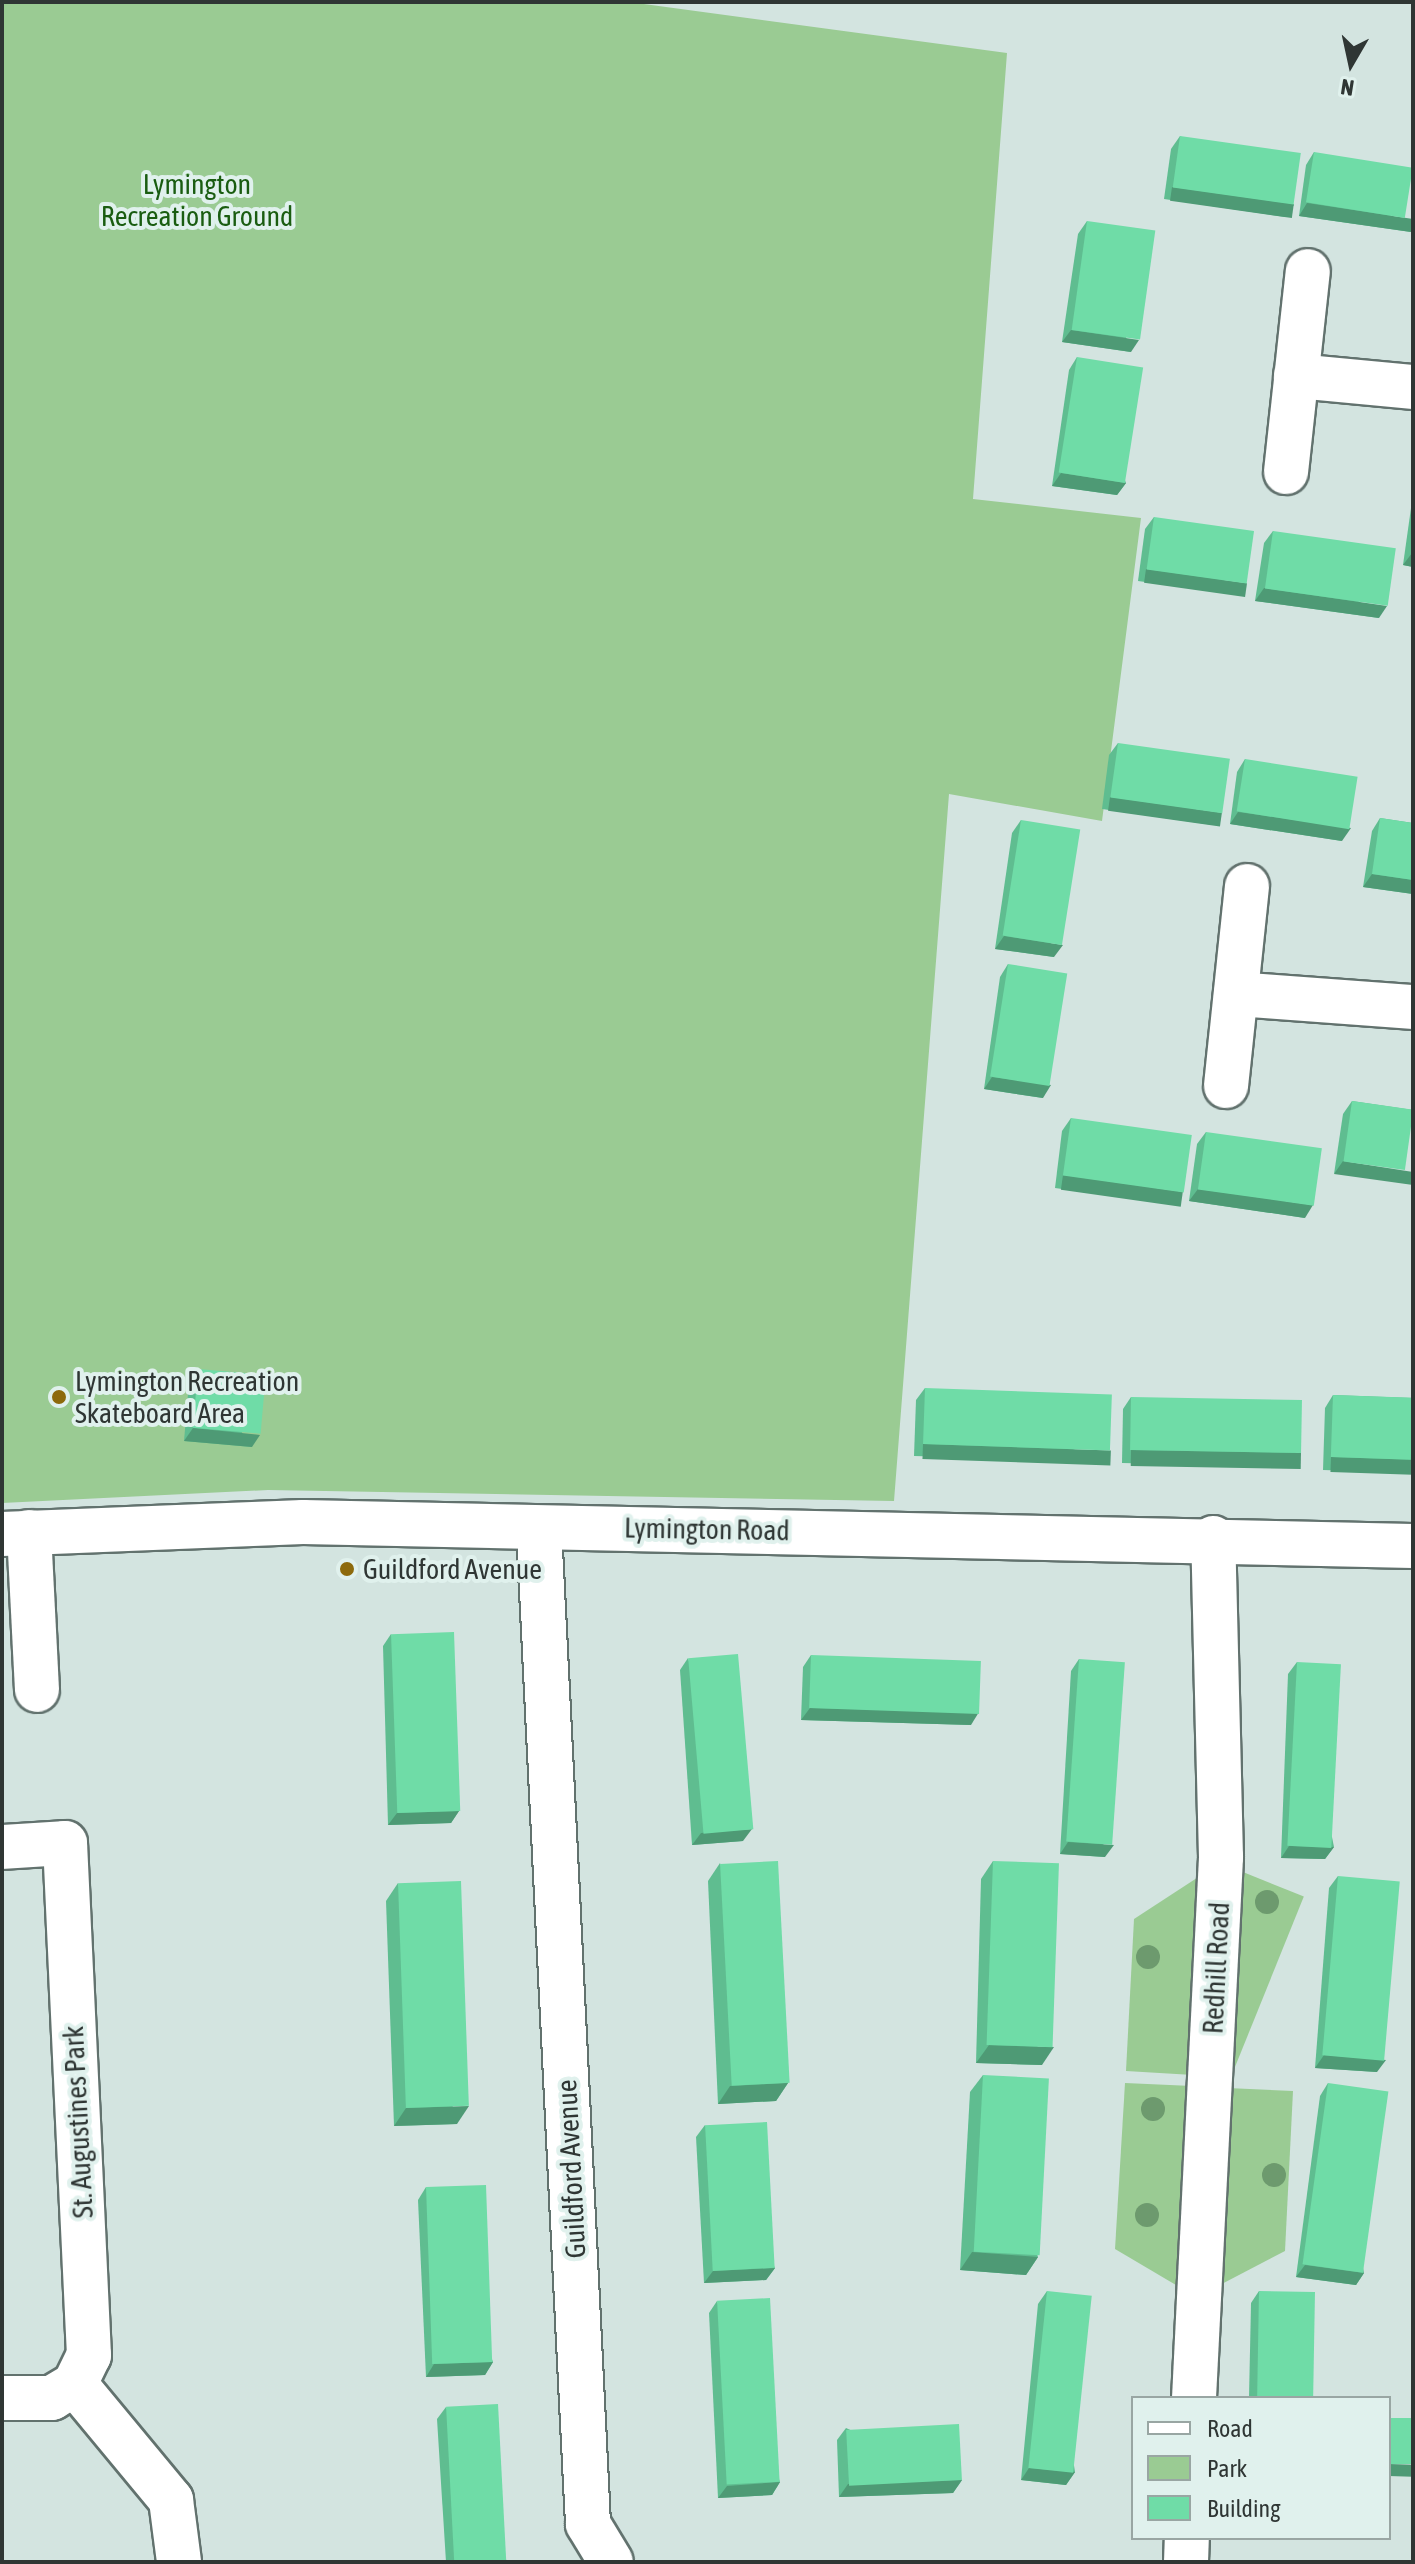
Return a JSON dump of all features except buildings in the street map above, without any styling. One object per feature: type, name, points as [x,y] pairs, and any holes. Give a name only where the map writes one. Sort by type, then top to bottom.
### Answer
[{"type":"street","points":[[1286,472],[1308,271]]},
{"type":"street","points":[[1296,376],[1413,387]]},
{"type":"street","points":[[1226,1086],[1247,886]]},
{"type":"street","points":[[1236,994],[1413,1007]]},
{"type":"street","name":"Lymington Road","points":[[16,1533],[303,1522],[539,1529],[1213,1538],[1413,1546]]},
{"type":"street","name":"Guildford Avenue","points":[[539,1529],[588,2524],[611,2562]]},
{"type":"street","points":[[16,1533],[37,1690]]},
{"type":"street","name":"Redhill Road","points":[[1194,2396],[1221,1857],[1213,1538]]},
{"type":"street","name":"St. Augustines Park","points":[[2,1847],[65,1843],[89,2355],[75,2384]]},
{"type":"street","points":[[2,2398],[52,2398],[75,2384],[171,2500],[179,2562]]},
{"type":"street","points":[[1186,2562],[1187,2540]]},
{"type":"green space","name":"Lymington Recreation Ground","points":[[2,2],[629,2],[1007,53],[973,499],[1141,518],[1102,821],[949,794],[894,1501],[268,1490],[2,1503]]},
{"type":"green space","points":[[1238,1870],[1304,1897],[1226,2089],[1160,2062]]},
{"type":"green space","points":[[1203,1874],[1193,2075],[1126,2071],[1134,1919]]},
{"type":"green space","points":[[1125,2083],[1192,2086],[1181,2288],[1115,2249]]},
{"type":"green space","points":[[1227,2088],[1293,2091],[1285,2251],[1216,2287]]},
{"type":"place","name":"Lymington Recreation Skateboard Area","points":[[59,1397]]},
{"type":"place","name":"Guildford Avenue","points":[[347,1569]]}]
